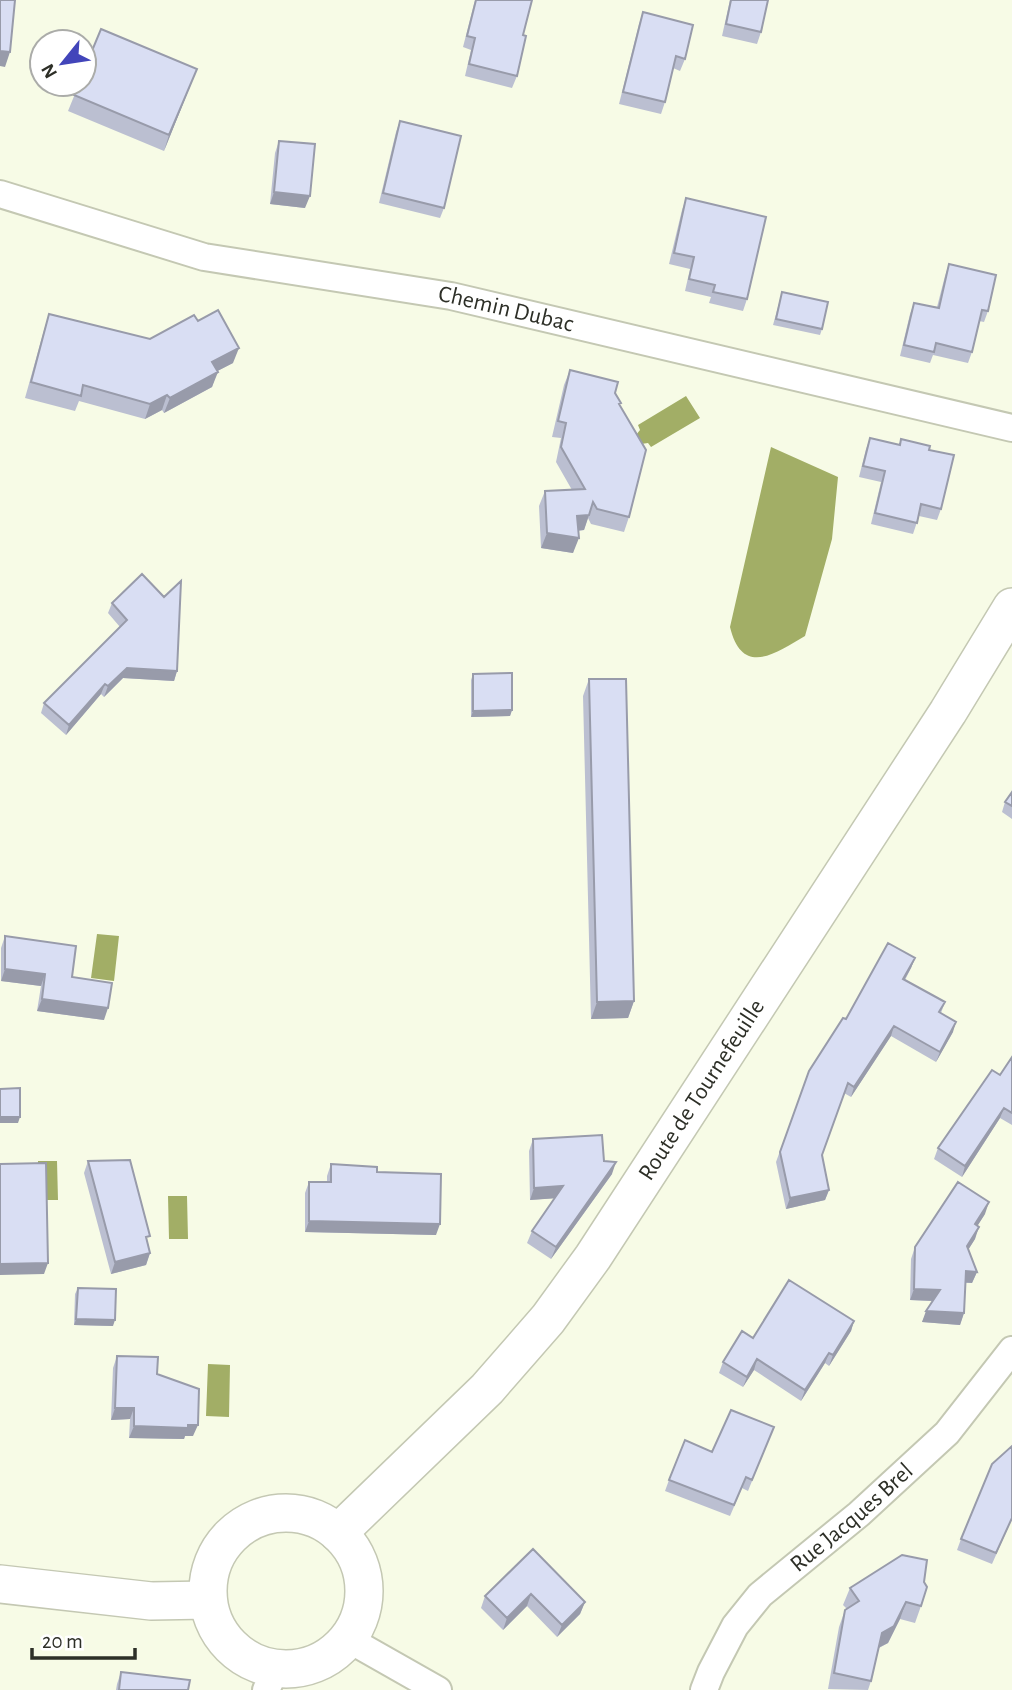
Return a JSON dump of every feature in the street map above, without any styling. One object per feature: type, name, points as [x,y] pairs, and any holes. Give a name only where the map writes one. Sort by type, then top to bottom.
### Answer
[{"type":"street","name":"Chemin Dubac","points":[[0,194],[204,257],[451,296],[1012,428]]},
{"type":"street","name":"Route de Tournefeuille","points":[[338,1532],[487,1389],[548,1319],[578,1278],[948,712],[1012,607]]},
{"type":"street","name":"Rue Jacques Brel","points":[[704,1690],[735,1626],[760,1595],[859,1514],[947,1433],[1012,1350]]},
{"type":"street","points":[[300,1514],[320,1521],[338,1532],[351,1547],[361,1567],[365,1586],[361,1615],[340,1649],[318,1664],[271,1680],[255,1663],[234,1650],[218,1630],[208,1601],[211,1569],[230,1536],[253,1520],[268,1515],[300,1514]]},
{"type":"street","points":[[0,1584],[151,1601],[208,1601]]},
{"type":"street","points":[[348,1639],[438,1690]]},
{"type":"shaded area","points":[[686,396],[700,418],[651,447],[648,443],[641,444],[636,435],[640,430],[638,425]]},
{"type":"shaded area","points":[[771,447],[838,477],[832,539],[805,636],[771,654],[751,657],[735,642],[730,627]]},
{"type":"shaded area","points":[[97,934],[119,936],[114,981],[91,978]]},
{"type":"shaded area","points":[[38,1161],[57,1161],[58,1200],[38,1200]]},
{"type":"shaded area","points":[[168,1196],[187,1196],[188,1239],[169,1239]]},
{"type":"shaded area","points":[[208,1364],[230,1365],[229,1417],[206,1416]]},
{"type":"building","points":[[0,0],[15,0],[10,52],[0,51]]},
{"type":"building","points":[[476,0],[532,0],[517,76],[469,64],[475,38],[467,36]]},
{"type":"building","points":[[731,0],[768,0],[761,32],[726,24]]},
{"type":"building","points":[[643,12],[693,25],[685,59],[676,56],[665,102],[623,92]]},
{"type":"building","points":[[101,29],[197,69],[169,135],[81,98],[98,98],[98,36]]},
{"type":"building","points":[[400,121],[461,136],[444,208],[383,193]]},
{"type":"building","points":[[279,141],[315,144],[310,196],[274,192]]},
{"type":"building","points":[[686,198],[766,217],[747,299],[713,292],[715,285],[689,279],[694,257],[674,253]]},
{"type":"building","points":[[949,264],[996,275],[988,311],[982,310],[972,352],[936,343],[934,352],[904,345],[914,303],[939,308]]},
{"type":"building","points":[[782,292],[828,302],[822,329],[776,319]]},
{"type":"building","points":[[218,310],[239,348],[212,362],[218,372],[170,398],[167,395],[150,404],[83,385],[81,396],[31,382],[49,314],[150,339],[194,315],[198,321]]},
{"type":"building","points":[[570,370],[618,382],[615,393],[621,403],[619,404],[646,450],[629,517],[597,509],[593,502],[589,515],[577,516],[579,538],[547,533],[545,491],[585,489],[561,447],[566,423],[558,421]]},
{"type":"building","points":[[870,438],[900,445],[901,439],[930,446],[929,450],[954,455],[941,509],[921,504],[917,523],[875,513],[885,471],[863,466]]},
{"type":"building","points":[[142,574],[164,597],[181,581],[177,671],[127,668],[108,686],[105,684],[69,725],[44,703],[127,620],[112,603]]},
{"type":"building","points":[[512,673],[512,710],[473,711],[473,674]]},
{"type":"building","points":[[589,679],[626,679],[634,1001],[597,1002]]},
{"type":"building","points":[[1012,792],[1012,806],[1005,802]]},
{"type":"building","points":[[5,936],[76,946],[72,977],[112,983],[108,1008],[42,999],[45,974],[5,969]]},
{"type":"building","points":[[888,943],[915,958],[903,979],[945,1002],[939,1012],[956,1022],[940,1052],[894,1026],[854,1087],[848,1083],[822,1155],[829,1190],[790,1198],[780,1152],[809,1071],[843,1018],[846,1019]]},
{"type":"building","points":[[1012,1057],[1012,1113],[1004,1108],[965,1166],[938,1148],[992,1070],[1000,1075]]},
{"type":"building","points":[[20,1088],[20,1117],[0,1117],[0,1089]]},
{"type":"building","points":[[602,1135],[604,1161],[616,1162],[556,1247],[532,1231],[563,1186],[534,1188],[533,1139]]},
{"type":"building","points":[[130,1160],[150,1236],[146,1237],[150,1253],[115,1262],[88,1161]]},
{"type":"building","points":[[46,1163],[48,1263],[0,1264],[0,1164]]},
{"type":"building","points":[[331,1164],[377,1167],[377,1172],[441,1174],[440,1224],[309,1221],[309,1182],[331,1182]]},
{"type":"building","points":[[958,1182],[989,1202],[975,1224],[979,1227],[967,1246],[977,1272],[966,1271],[964,1313],[926,1311],[940,1290],[914,1289],[915,1247]]},
{"type":"building","points":[[789,1280],[854,1321],[833,1355],[829,1353],[805,1390],[757,1359],[747,1377],[723,1362],[742,1331],[753,1338]]},
{"type":"building","points":[[78,1288],[116,1289],[115,1320],[76,1319]]},
{"type":"building","points":[[117,1356],[158,1357],[157,1374],[199,1389],[198,1425],[188,1425],[188,1428],[134,1426],[134,1408],[115,1408]]},
{"type":"building","points":[[731,1410],[774,1427],[752,1480],[746,1477],[734,1505],[669,1480],[685,1440],[712,1452]]},
{"type":"building","points":[[1012,1446],[1012,1518],[996,1553],[961,1539],[992,1464]]},
{"type":"building","points":[[533,1549],[585,1602],[562,1625],[531,1594],[507,1618],[485,1596]]},
{"type":"building","points":[[902,1555],[927,1560],[924,1582],[927,1587],[921,1606],[906,1602],[894,1626],[882,1633],[871,1681],[834,1673],[845,1610],[859,1601],[850,1588]]},
{"type":"building","points":[[121,1672],[190,1680],[188,1690],[119,1690]]}]
